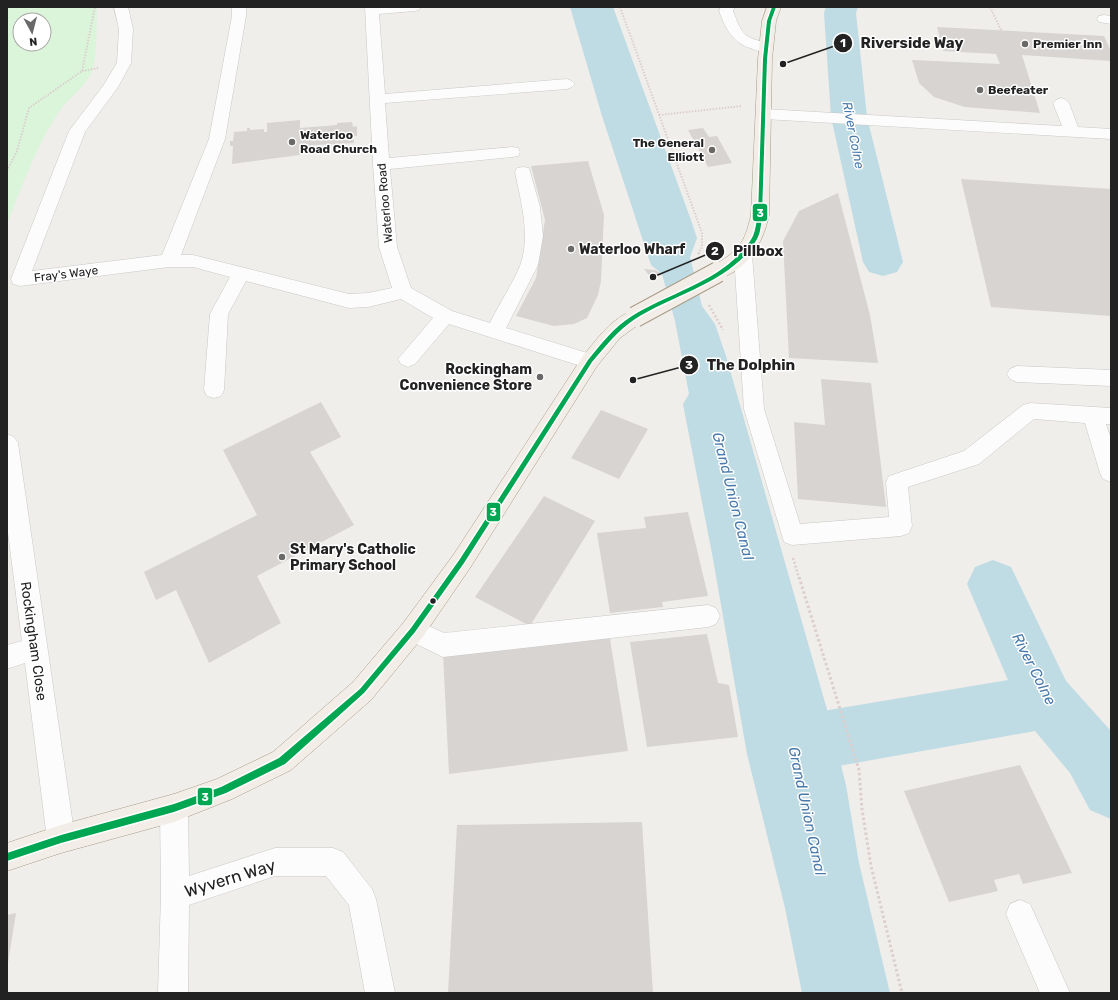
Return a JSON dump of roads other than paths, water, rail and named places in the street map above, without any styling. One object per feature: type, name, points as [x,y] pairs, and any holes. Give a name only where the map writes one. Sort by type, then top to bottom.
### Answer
[{"type":"main road","points":[[7,857],[174,808],[223,790],[282,761],[362,691],[413,630],[462,561],[590,361],[613,332],[635,317],[718,272],[743,255],[755,238],[760,215],[766,48],[769,21],[774,7]]},
{"type":"street","name":"Fray's Waye","points":[[122,7],[126,30],[124,64],[110,87],[77,130],[20,279],[169,262],[193,261],[349,301],[368,300],[403,292]]},
{"type":"street","points":[[169,262],[217,138],[239,16],[239,7]]},
{"type":"street","points":[[372,8],[414,7]]},
{"type":"street","points":[[728,7],[726,11],[735,34],[745,43],[766,48]]},
{"type":"street","name":"Waterloo Road","points":[[372,8],[381,164],[388,247],[403,292]]},
{"type":"street","points":[[377,99],[567,84]]},
{"type":"street","points":[[1061,103],[1072,131]]},
{"type":"street","points":[[764,110],[824,117],[1111,134]]},
{"type":"street","points":[[381,164],[512,152]]},
{"type":"street","points":[[495,331],[529,265],[534,236],[531,207],[523,172]]},
{"type":"street","points":[[743,255],[754,409],[792,536],[901,526],[897,482],[971,458],[1030,411],[1102,415],[1111,473]]},
{"type":"street","points":[[214,390],[219,314],[240,274]]},
{"type":"street","points":[[403,292],[445,316],[590,361]]},
{"type":"street","points":[[408,359],[445,316]]},
{"type":"street","points":[[1017,374],[1111,378]]},
{"type":"street","name":"Rockingham Close","points":[[7,443],[61,840]]},
{"type":"street","points":[[413,630],[443,645],[708,616]]},
{"type":"street","points":[[7,657],[35,648]]},
{"type":"street","points":[[173,993],[175,895],[174,808]]},
{"type":"street","name":"Wyvern Way","points":[[175,895],[275,862],[333,862],[362,899],[380,993]]},
{"type":"street","points":[[1020,914],[1055,993]]},
{"type":"water","name":"Grand Union Canal","points":[[570,7],[613,7],[697,238],[690,257],[702,306],[715,324],[726,356],[828,713],[846,785],[859,863],[890,993],[802,993],[785,908],[747,754],[713,559],[683,404],[689,394],[675,321],[662,274],[651,265],[602,116]]},
{"type":"waterway","name":"River Colne","points":[[842,7],[840,13],[849,117],[883,262]]},
{"type":"waterway","name":"River Colne","points":[[993,584],[1046,701]]},
{"type":"waterway","name":"Grand Union Canal","points":[[793,745],[1046,701]]},
{"type":"waterway","name":"River Colne","points":[[1046,701],[1091,752],[1111,789]]},
{"type":"place","name":"Premier Inn","points":[[1025,44]]},
{"type":"place","name":"Riverside Way","points":[[783,64]]},
{"type":"place","name":"Beefeater","points":[[980,90]]},
{"type":"place","name":"Waterloo Road Church","points":[[292,142]]},
{"type":"place","name":"The General Elliott","points":[[712,150]]},
{"type":"place","name":"Waterloo Wharf","points":[[571,249]]},
{"type":"place","name":"Pillbox","points":[[653,277]]},
{"type":"place","name":"Rockingham Convenience Store","points":[[540,377]]},
{"type":"place","name":"The Dolphin","points":[[633,380]]},
{"type":"place","name":"St Mary's Catholic Primary School","points":[[282,557]]}]
